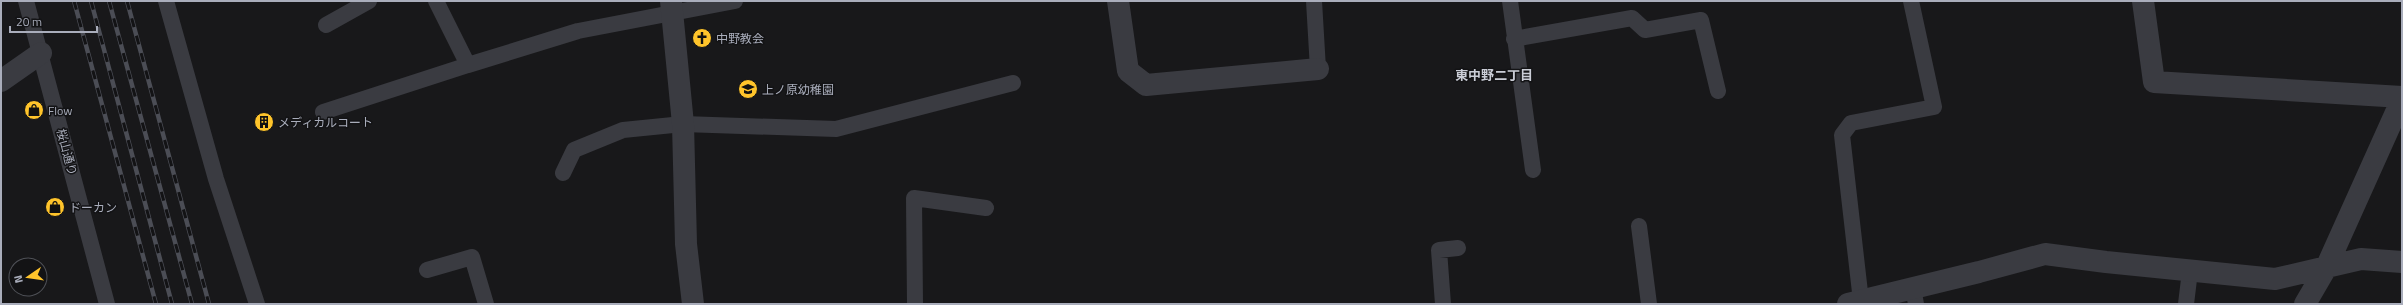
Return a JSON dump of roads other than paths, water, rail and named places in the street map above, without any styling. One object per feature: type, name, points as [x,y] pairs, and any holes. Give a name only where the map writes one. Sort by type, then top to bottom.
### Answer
[{"type":"street","points":[[1118,1],[1128,71],[1146,85],[1318,69]]},
{"type":"street","points":[[2143,1],[2154,82],[2402,98],[2326,268],[2305,304]]},
{"type":"street","points":[[671,8],[683,124],[686,244],[693,304]]},
{"type":"street","points":[[1,81],[41,53]]},
{"type":"street","points":[[1854,302],[1915,296],[2045,254],[2106,262],[2275,279],[2361,259],[2402,262]]},
{"type":"lane","name":"桜山通り","points":[[26,1],[107,304]]},
{"type":"lane","points":[[166,1],[216,179],[257,304]]},
{"type":"lane","points":[[326,25],[369,1]]},
{"type":"lane","points":[[436,1],[468,66]]},
{"type":"lane","points":[[323,112],[578,31],[671,8],[735,1]]},
{"type":"lane","points":[[1314,1],[1318,69]]},
{"type":"lane","points":[[1510,1],[1533,170]]},
{"type":"lane","points":[[1854,302],[1842,135],[1851,123],[1934,107],[1911,1]]},
{"type":"lane","points":[[1514,39],[1632,18],[1645,30],[1702,20],[1718,91]]},
{"type":"lane","points":[[563,173],[574,150],[623,130],[683,124],[836,129],[1013,83]]},
{"type":"lane","points":[[915,304],[914,198],[986,208]]},
{"type":"lane","points":[[1639,226],[1649,304]]},
{"type":"lane","points":[[1443,304],[1439,250],[1458,248]]},
{"type":"lane","points":[[427,270],[472,257],[486,304]]},
{"type":"lane","points":[[2186,304],[2190,270]]},
{"type":"railway","points":[[74,1],[156,304]]},
{"type":"railway","points":[[91,1],[172,304]]},
{"type":"railway","points":[[109,1],[192,304]]},
{"type":"railway","points":[[127,1],[209,304]]},
{"type":"place","name":"中野教会","points":[[702,38]]},
{"type":"place","name":"上ノ原幼稚園","points":[[748,89]]},
{"type":"place","name":"Flow","points":[[34,110]]},
{"type":"place","name":"メディカルコート","points":[[264,122]]},
{"type":"place","name":"ドーカン","points":[[55,207]]},
{"type":"district","name":"東中野二丁目","points":[[1494,75]]}]
